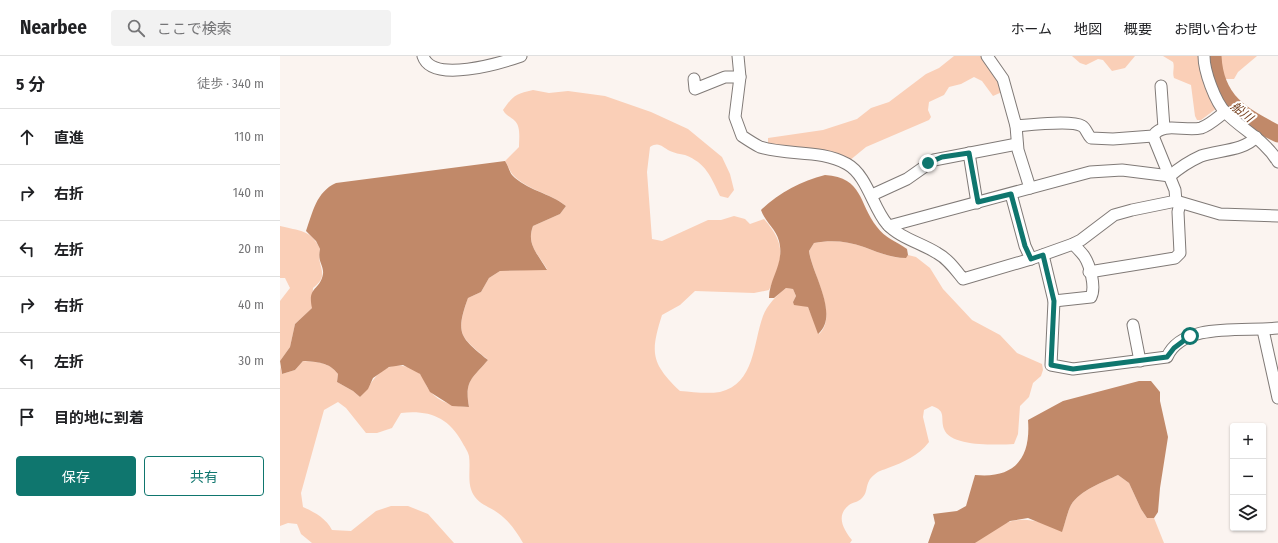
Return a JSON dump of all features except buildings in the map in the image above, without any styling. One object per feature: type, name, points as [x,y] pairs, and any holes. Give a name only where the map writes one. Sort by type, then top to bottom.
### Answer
[{"type":"street","points":[[423,56],[434,68],[442,70],[483,66],[521,56]]},
{"type":"street","points":[[738,56],[740,77],[735,113],[742,136],[760,147],[814,154],[848,164],[872,195],[881,217],[889,226],[907,238],[942,256],[963,278],[1031,259],[1073,244],[1082,240],[1114,215],[1132,210],[1178,202],[1220,214],[1278,216]]},
{"type":"street","points":[[987,56],[1002,79],[1016,126],[1017,144],[1030,188]]},
{"type":"street","points":[[1204,56],[1208,80],[1225,112],[1271,150],[1278,162]]},
{"type":"street","points":[[694,79],[695,88],[725,77],[740,77]]},
{"type":"street","points":[[1161,86],[1164,128]]},
{"type":"street","points":[[1016,126],[1051,123],[1078,124],[1082,126],[1091,138],[1097,139],[1153,136],[1157,131],[1164,128],[1200,128],[1225,112]]},
{"type":"street","points":[[1090,272],[1175,258],[1180,253],[1178,202],[1170,176],[1153,136]]},
{"type":"street","points":[[889,226],[1102,170],[1122,170],[1170,176],[1199,157],[1243,146],[1256,137]]},
{"type":"street","points":[[872,195],[908,179],[934,160],[1017,144]]},
{"type":"street","points":[[969,153],[978,202]]},
{"type":"street","points":[[1011,194],[1025,246],[1031,259]]},
{"type":"street","points":[[1054,301],[1091,297],[1092,284],[1085,257],[1073,244]]},
{"type":"street","points":[[1043,255],[1054,301],[1051,365],[1073,369],[1167,357],[1174,348],[1196,333],[1278,328]]},
{"type":"street","points":[[1133,325],[1140,361]]},
{"type":"street","points":[[1263,330],[1278,398]]},
{"type":"shaded area","points":[[954,56],[981,56],[998,80],[1002,92],[993,96],[982,81],[974,77],[961,84],[949,87],[944,95],[929,102],[928,110],[931,117],[929,120],[866,147],[849,161],[768,143],[768,138],[823,130],[857,119],[871,108],[889,102],[926,74],[939,68]]},
{"type":"shaded area","points":[[1072,56],[1135,56],[1125,68],[1112,71],[1103,60],[1098,59],[1086,65],[1080,63]]},
{"type":"shaded area","points":[[1163,56],[1199,56],[1204,82],[1217,108],[1201,120],[1197,120],[1195,116],[1191,85],[1174,78],[1173,62]]},
{"type":"shaded area","points":[[1218,56],[1257,56],[1238,72],[1234,79],[1224,79],[1219,68]]},
{"type":"shaded area","points":[[533,90],[549,93],[568,91],[605,96],[651,112],[688,129],[722,157],[730,174],[734,190],[728,198],[720,196],[707,171],[692,158],[670,151],[660,145],[653,145],[650,147],[647,172],[652,239],[662,241],[708,220],[721,220],[734,216],[745,219],[750,224],[764,219],[776,237],[779,245],[780,261],[769,290],[754,293],[695,291],[680,305],[662,315],[656,339],[656,357],[658,365],[663,373],[680,391],[705,393],[720,392],[731,388],[740,381],[751,361],[763,316],[773,300],[786,288],[793,289],[796,296],[793,302],[808,307],[819,334],[824,326],[826,317],[825,306],[823,294],[809,251],[814,243],[833,241],[845,242],[894,257],[905,258],[908,255],[916,257],[930,268],[943,289],[972,320],[1000,335],[1017,353],[1042,364],[1043,370],[1041,376],[1033,383],[1029,397],[1020,406],[1018,434],[1014,444],[975,444],[955,439],[948,435],[944,429],[940,410],[932,406],[924,410],[923,417],[929,442],[925,447],[910,458],[881,471],[871,478],[864,496],[858,501],[849,505],[842,514],[842,523],[852,540],[850,543],[523,543],[506,519],[475,497],[472,492],[470,482],[468,452],[457,433],[444,421],[429,414],[411,412],[401,413],[392,428],[377,433],[366,433],[346,408],[338,402],[324,410],[301,493],[303,507],[323,519],[332,530],[351,531],[376,511],[391,506],[408,506],[428,514],[454,543],[312,543],[301,534],[297,524],[288,523],[280,526],[280,366],[282,374],[295,370],[303,361],[318,362],[327,365],[338,374],[337,382],[353,391],[360,397],[380,372],[390,367],[402,366],[411,368],[418,372],[424,379],[433,395],[442,401],[453,405],[469,407],[468,391],[471,380],[488,360],[466,340],[461,328],[468,298],[481,292],[489,278],[500,271],[547,269],[534,249],[531,232],[533,226],[560,214],[566,206],[519,180],[512,174],[505,161],[519,147],[519,133],[517,124],[513,119],[505,114],[503,110],[515,96]]},
{"type":"shaded area","points":[[505,161],[512,175],[518,180],[566,206],[560,214],[533,226],[531,232],[534,249],[547,270],[500,271],[489,278],[481,292],[468,298],[461,327],[463,334],[471,346],[488,360],[471,380],[468,391],[469,407],[452,406],[430,392],[420,374],[403,365],[389,367],[373,378],[368,389],[360,397],[353,391],[337,382],[338,374],[331,367],[322,363],[303,361],[295,370],[282,374],[280,361],[290,347],[295,324],[312,308],[312,292],[319,283],[323,274],[323,268],[319,257],[320,249],[316,241],[306,231],[316,203],[329,187],[336,183]]},
{"type":"shaded area","points":[[825,175],[838,177],[854,186],[871,218],[880,231],[907,249],[908,255],[906,258],[895,257],[845,242],[833,241],[814,243],[809,251],[826,305],[824,326],[818,334],[808,307],[794,305],[793,302],[796,296],[793,289],[786,288],[774,298],[769,298],[771,284],[780,257],[780,249],[778,237],[761,210],[775,198],[791,188]]},
{"type":"shaded area","points":[[280,226],[299,230],[313,238],[320,249],[319,260],[322,274],[319,283],[313,288],[312,308],[295,324],[290,347],[280,361],[280,301],[290,288],[285,278],[280,278]]},
{"type":"shaded area","points":[[1139,381],[1151,381],[1160,392],[1160,401],[1168,437],[1158,512],[1154,518],[1147,518],[1141,509],[1129,483],[1118,475],[1086,491],[1075,500],[1070,507],[1062,532],[1028,518],[1010,521],[975,543],[928,543],[935,523],[933,514],[957,511],[966,506],[975,475],[1001,473],[1018,463],[1027,445],[1028,420],[1063,401]]},
{"type":"shaded area","points":[[1118,475],[1129,483],[1141,509],[1147,518],[1154,518],[1164,543],[975,543],[997,527],[1017,520],[1037,521],[1062,531],[1071,505],[1080,495]]},
{"type":"waterway","name":"船川","points":[[1213,56],[1219,84],[1232,105],[1253,120],[1278,134]]},
{"type":"route","points":[[928,163],[942,157],[969,153],[973,185],[978,202],[1011,194],[1025,246],[1031,259],[1043,255],[1051,287],[1054,301],[1051,365],[1060,368],[1073,369],[1167,357],[1174,348],[1190,336]]}]
